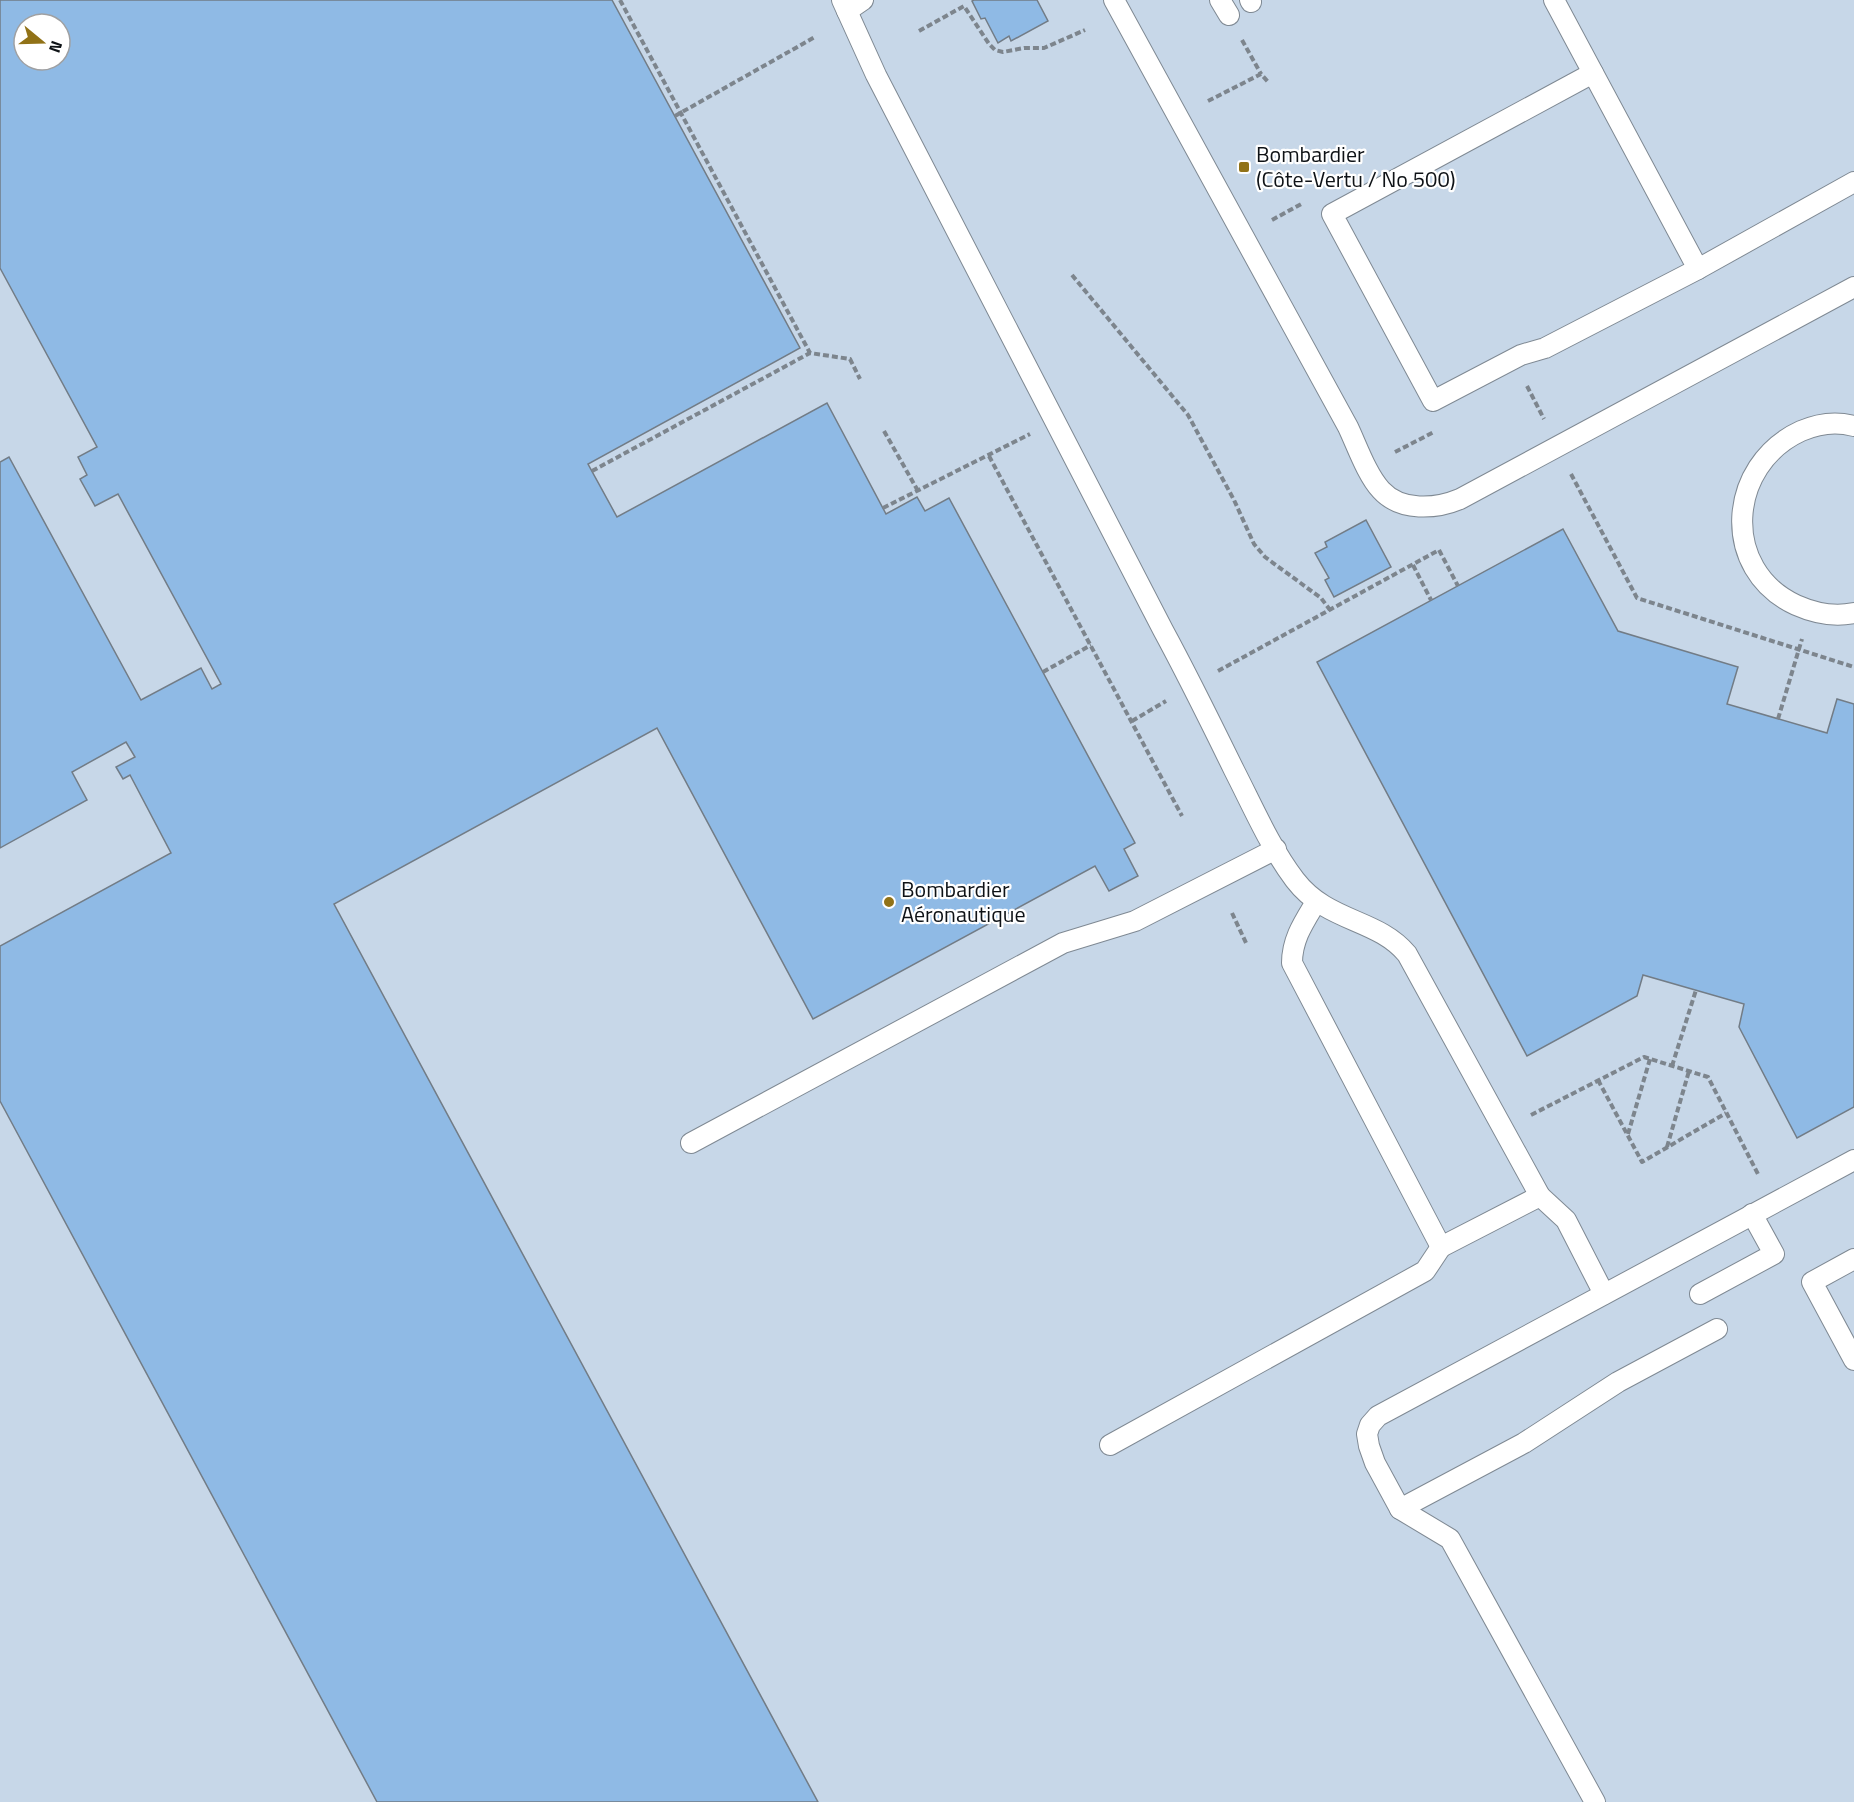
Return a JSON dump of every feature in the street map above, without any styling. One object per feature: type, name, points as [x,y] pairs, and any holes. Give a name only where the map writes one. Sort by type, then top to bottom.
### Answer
[{"type":"lane","points":[[863,0],[844,5],[881,85],[1275,849],[1295,879],[1316,902],[1335,913],[1384,934],[1397,942],[1407,954],[1540,1196],[1566,1220],[1604,1294]]},
{"type":"lane","points":[[1114,0],[1348,427],[1374,480],[1391,498],[1409,505],[1426,507],[1444,505],[1460,499],[1854,288]]},
{"type":"lane","points":[[1554,0],[1698,269]]},
{"type":"lane","points":[[1593,73],[1332,214],[1433,401],[1521,355],[1545,348],[1698,269],[1854,182]]},
{"type":"lane","points":[[1854,426],[1844,423],[1813,426],[1785,439],[1762,460],[1747,488],[1742,519],[1746,550],[1761,578],[1784,599],[1810,611],[1844,615],[1854,613]]},
{"type":"lane","points":[[691,1143],[1063,943],[1135,921],[1275,849]]},
{"type":"lane","points":[[1316,902],[1296,936],[1292,950],[1292,963],[1441,1247]]},
{"type":"lane","points":[[1595,1802],[1450,1539],[1400,1509],[1375,1463],[1367,1434],[1378,1416],[1854,1160]]},
{"type":"lane","points":[[1110,1445],[1425,1271],[1441,1247],[1540,1196]]},
{"type":"lane","points":[[1700,1294],[1774,1254],[1752,1214]]},
{"type":"lane","points":[[1854,1258],[1812,1281],[1854,1360]]},
{"type":"lane","points":[[1400,1509],[1524,1443],[1618,1382],[1717,1329]]},
{"type":"path","points":[[620,0],[810,353]]},
{"type":"path","points":[[919,32],[964,6],[989,44],[995,50],[1003,52],[1024,48],[1044,48],[1085,30]]},
{"type":"path","points":[[1224,8],[1260,74],[1269,83]]},
{"type":"path","points":[[675,116],[815,37]]},
{"type":"path","points":[[1208,101],[1260,74]]},
{"type":"path","points":[[1072,275],[1188,415],[1223,479],[1254,544],[1265,557],[1321,598],[1330,610]]},
{"type":"path","points":[[592,471],[810,353],[850,359],[860,379]]},
{"type":"path","points":[[1395,452],[1441,429]]},
{"type":"path","points":[[884,431],[918,491]]},
{"type":"path","points":[[883,508],[1032,433]]},
{"type":"path","points":[[989,456],[1182,816]]},
{"type":"path","points":[[1570,471],[1637,598],[1854,667]]},
{"type":"path","points":[[1218,671],[1439,550],[1458,586]]},
{"type":"path","points":[[1413,565],[1431,600]]},
{"type":"path","points":[[1043,672],[1091,645]]},
{"type":"path","points":[[1778,718],[1799,650]]},
{"type":"path","points":[[1132,721],[1172,698]]},
{"type":"path","points":[[1232,913],[1247,945]]},
{"type":"path","points":[[1672,1066],[1696,990]]},
{"type":"path","points":[[1531,1115],[1644,1057],[1708,1077],[1759,1176]]},
{"type":"path","points":[[1628,1134],[1650,1059]]},
{"type":"path","points":[[1667,1148],[1689,1071]]},
{"type":"path","points":[[1598,1080],[1642,1162],[1726,1113]]},
{"type":"shaded area","points":[[0,0],[1854,0],[1854,1802],[0,1802]]},
{"type":"building","name":"Bombardier Aéronautique","points":[[0,0],[612,0],[800,348],[588,464],[617,517],[827,403],[886,514],[917,497],[925,511],[949,498],[1135,843],[1124,849],[1138,876],[1109,891],[1095,866],[813,1019],[657,728],[334,904],[818,1802],[377,1802],[0,1101],[0,946],[171,853],[130,775],[123,779],[116,767],[135,757],[126,742],[72,772],[87,800],[0,848],[0,462],[9,457],[141,700],[201,668],[212,689],[221,684],[118,494],[95,506],[80,479],[87,475],[78,457],[97,447],[0,268]]},
{"type":"building","points":[[1037,0],[1048,21],[1011,41],[1009,36],[998,43],[985,18],[981,19],[972,1]]},
{"type":"building","points":[[1366,520],[1391,567],[1334,597],[1325,580],[1329,578],[1315,553],[1327,547],[1325,542]]},
{"type":"building","points":[[1563,529],[1618,631],[1738,667],[1727,704],[1827,733],[1837,699],[1854,704],[1854,1107],[1797,1138],[1739,1027],[1744,1004],[1643,975],[1637,996],[1527,1056],[1317,662]]},
{"type":"place","name":"Bombardier (Côte-Vertu / No 500)","points":[[1244,167]]},
{"type":"place","name":"Bombardier Aéronautique","points":[[889,902]]}]
